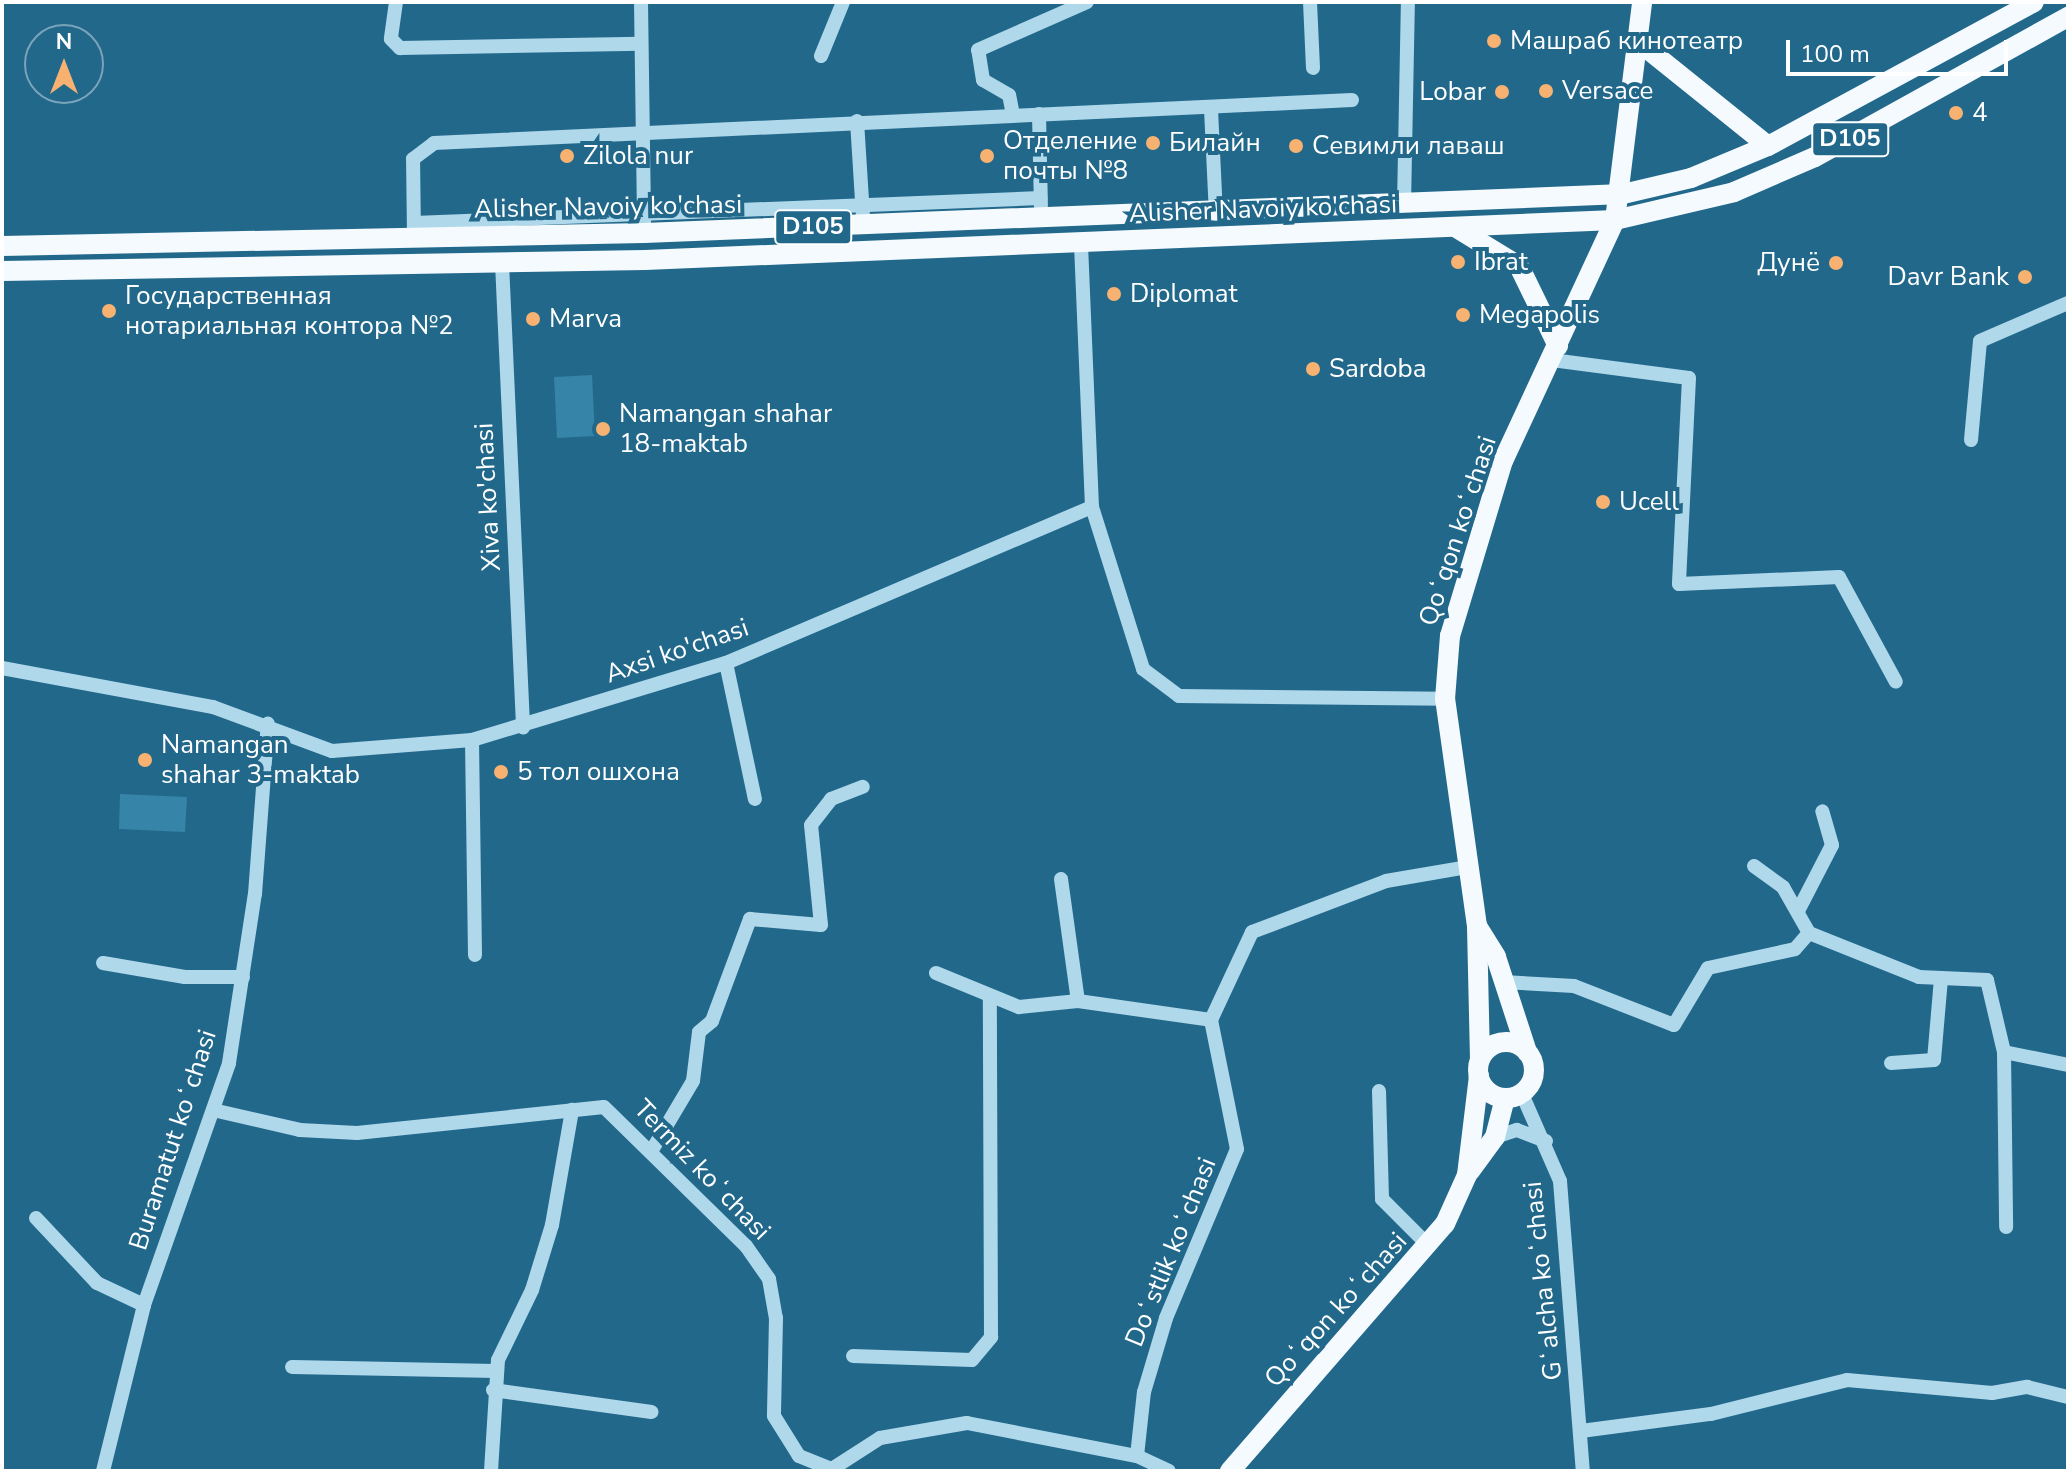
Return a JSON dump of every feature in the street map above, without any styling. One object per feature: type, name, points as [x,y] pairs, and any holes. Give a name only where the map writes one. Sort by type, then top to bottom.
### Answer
[{"type":"main road","name":"Qoʻqon koʻchasi","points":[[1467,1175],[1480,1068],[1477,926],[1445,699],[1450,636],[1503,461],[1615,220],[1623,194],[1642,2]]},
{"type":"main road","name":"Alisher Navoiy ko'chasi","points":[[2,246],[863,217],[1042,219],[1216,214],[1623,194],[1691,178],[1768,146],[2034,2]]},
{"type":"main road","name":"D105","points":[[1615,220],[1734,192],[1815,157],[2068,17]]},
{"type":"main road","points":[[1640,43],[1768,146]]},
{"type":"main road","name":"Alisher Navoiy ko'chasi","points":[[2,271],[502,263],[1615,220]]},
{"type":"main road","points":[[1455,227],[1519,266],[1555,353]]},
{"type":"main road","name":"Qoʻqon koʻchasi","points":[[1477,926],[1503,982],[1527,1052]]},
{"type":"main road","points":[[1501,1043],[1527,1052],[1534,1069],[1513,1096],[1488,1092],[1480,1068],[1501,1043]]},
{"type":"main road","name":"Qoʻqon koʻchasi","points":[[1230,1471],[1428,1245],[1467,1175],[1495,1137],[1513,1096]]},
{"type":"street","points":[[396,2],[391,39],[400,48],[641,44]]},
{"type":"street","points":[[641,2],[644,224]]},
{"type":"street","points":[[821,56],[843,2]]},
{"type":"street","points":[[1013,115],[1009,95],[983,80],[978,50],[1087,2]]},
{"type":"street","points":[[1310,2],[1313,68]]},
{"type":"street","points":[[1404,205],[1408,2]]},
{"type":"street","points":[[414,230],[413,159],[422,146],[857,121],[1211,109],[1352,100]]},
{"type":"street","points":[[1211,109],[1216,214]]},
{"type":"street","points":[[1039,114],[1042,219]]},
{"type":"street","points":[[857,121],[863,217],[1041,198]]},
{"type":"street","points":[[1081,242],[1092,507],[1143,669],[1179,696],[1445,699]]},
{"type":"street","name":"Xiva ko'chasi","points":[[502,263],[523,728]]},
{"type":"street","points":[[1971,440],[1980,341],[2068,303]]},
{"type":"street","points":[[1555,353],[1689,378],[1679,584],[1839,577],[1896,682]]},
{"type":"street","name":"Axsi ko'chasi","points":[[2,668],[82,679],[268,723],[332,751],[472,740],[523,728],[726,663],[1092,507]]},
{"type":"street","points":[[726,663],[755,799]]},
{"type":"street","name":"Buramatut koʻchasi","points":[[103,1471],[144,1305],[213,1110],[243,977],[268,723]]},
{"type":"street","points":[[472,740],[475,955]]},
{"type":"street","points":[[652,1150],[693,1081],[699,1032],[712,1021],[750,919],[821,925],[811,825],[831,799],[863,787]]},
{"type":"street","points":[[1798,911],[1832,845],[1822,811]]},
{"type":"street","points":[[1754,866],[1783,887],[1809,933],[1919,977],[1987,980],[2004,1052],[2006,1227]]},
{"type":"street","points":[[936,973],[990,999],[1019,1007],[1078,1001],[1211,1020],[1252,932],[1386,881],[1467,867]]},
{"type":"street","points":[[1061,879],[1078,1001]]},
{"type":"street","points":[[1503,982],[1574,986],[1674,1025],[1708,968],[1795,949],[1809,933]]},
{"type":"street","points":[[103,963],[185,977],[243,977]]},
{"type":"street","points":[[1891,1063],[1934,1060],[1941,979]]},
{"type":"street","points":[[853,1356],[972,1360],[991,1337],[990,999]]},
{"type":"street","name":"Doʻstlik koʻchasi","points":[[1137,1456],[1144,1392],[1166,1318],[1237,1149],[1211,1020]]},
{"type":"street","points":[[2004,1052],[2068,1065]]},
{"type":"street","points":[[1379,1091],[1375,1160],[1382,1199],[1428,1245]]},
{"type":"street","name":"Gʻalcha koʻchasi","points":[[1513,1096],[1548,1142],[1565,1219],[1583,1471]]},
{"type":"street","name":"Termiz koʻchasi","points":[[213,1110],[289,1128],[357,1133],[572,1110],[615,1112],[769,1279],[776,1318],[774,1416],[790,1449],[832,1470],[880,1438],[967,1423],[1137,1456],[1169,1471]]},
{"type":"street","points":[[491,1471],[496,1371],[552,1225],[572,1110]]},
{"type":"street","points":[[1495,1137],[1517,1130],[1548,1142]]},
{"type":"street","points":[[36,1218],[97,1283],[144,1305]]},
{"type":"street","points":[[292,1367],[496,1371]]},
{"type":"street","points":[[1581,1431],[1696,1417],[1847,1380],[1992,1393],[2027,1387],[2068,1397]]},
{"type":"street","points":[[493,1390],[651,1412]]},
{"type":"shaded area","points":[[592,375],[595,436],[557,438],[554,377]]},
{"type":"shaded area","points":[[120,794],[187,797],[185,832],[119,829]]},
{"type":"place","name":"Машраб кинотеатр","points":[[1494,41]]},
{"type":"place","name":"Versace","points":[[1546,91]]},
{"type":"place","name":"Lobar","points":[[1502,92]]},
{"type":"place","name":"4","points":[[1956,113]]},
{"type":"place","name":"Билайн","points":[[1153,143]]},
{"type":"place","name":"Севимли лаваш","points":[[1296,146]]},
{"type":"place","name":"Zilola nur","points":[[567,156]]},
{"type":"place","name":"Отделение почты №8","points":[[987,156]]},
{"type":"place","name":"Ibrat","points":[[1458,262]]},
{"type":"place","name":"Дунё","points":[[1836,263]]},
{"type":"place","name":"Davr Bank","points":[[2025,277]]},
{"type":"place","name":"Diplomat","points":[[1114,294]]},
{"type":"place","name":"Государственная нотариальная контора №2","points":[[109,311]]},
{"type":"place","name":"Megapolis","points":[[1463,315]]},
{"type":"place","name":"Marva","points":[[533,319]]},
{"type":"place","name":"Sardoba","points":[[1313,369]]},
{"type":"place","name":"Namangan shahar 18-maktab","points":[[603,429]]},
{"type":"place","name":"Ucell","points":[[1603,502]]},
{"type":"place","name":"Namangan shahar 3-maktab","points":[[145,760]]},
{"type":"place","name":"5 тол ошхона","points":[[501,772]]}]
